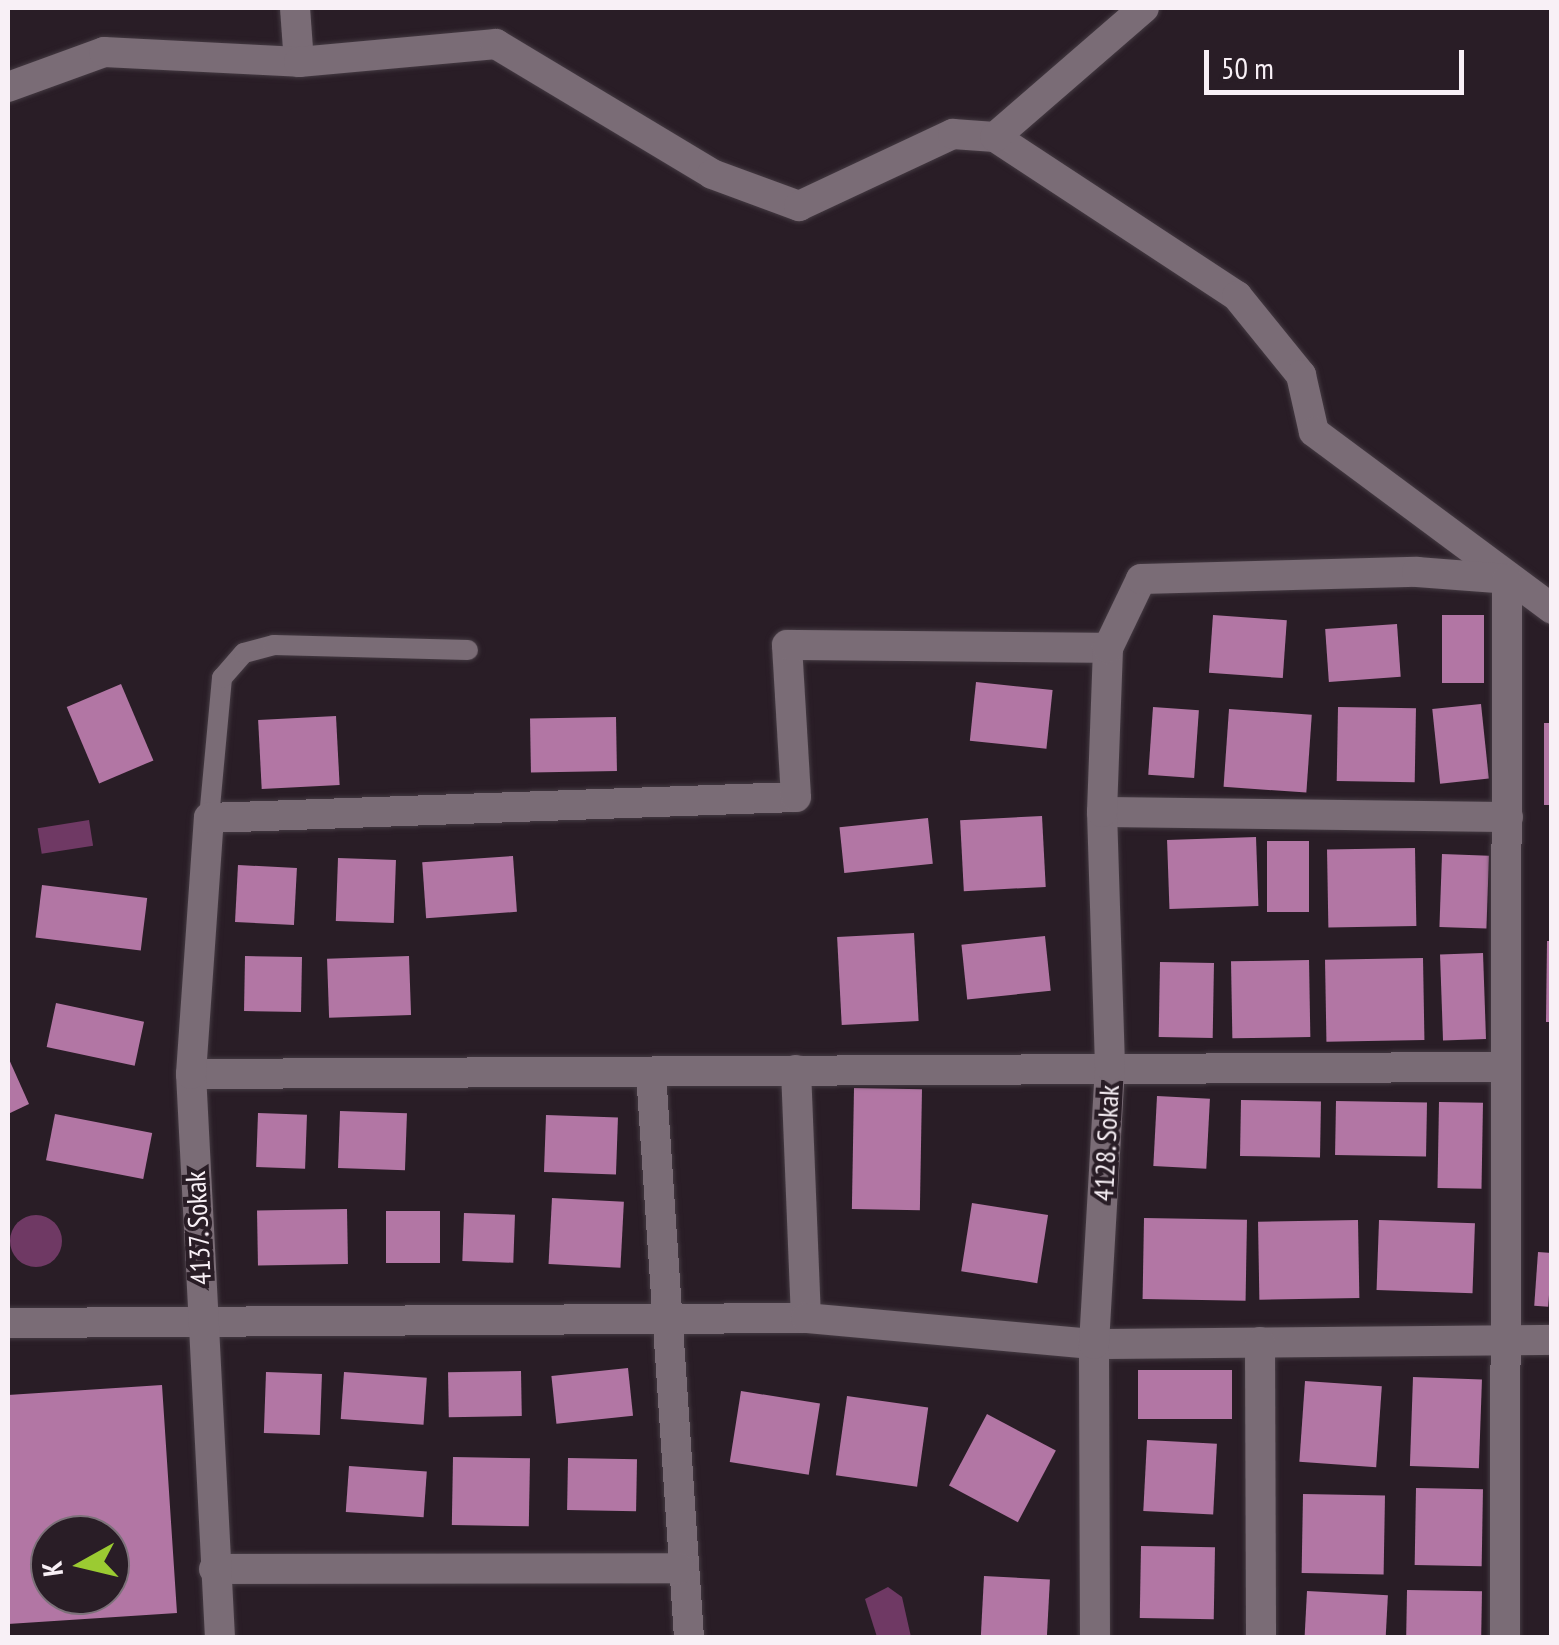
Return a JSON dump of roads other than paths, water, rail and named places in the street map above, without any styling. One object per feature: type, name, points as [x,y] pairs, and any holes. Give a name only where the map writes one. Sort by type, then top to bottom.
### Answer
[{"type":"street","points":[[296,8],[299,62]]},
{"type":"street","points":[[995,137],[1144,8]]},
{"type":"street","points":[[8,86],[104,52],[299,62],[496,44],[712,174],[800,206],[952,134],[995,137],[1237,296],[1301,374],[1314,432],[1432,512],[1507,579],[1549,598]]},
{"type":"street","points":[[209,818],[796,797],[787,645],[1108,648],[1141,579],[1417,572],[1507,579]]},
{"type":"street","points":[[1505,1638],[1507,579]]},
{"type":"street","name":"4128. Sokak","points":[[1095,1638],[1094,1344],[1110,1066],[1102,812],[1108,648]]},
{"type":"street","points":[[1102,812],[1508,817]]},
{"type":"street","name":"4137. Sokak","points":[[209,818],[191,1074],[220,1638]]},
{"type":"street","points":[[191,1074],[1110,1066],[1504,1067]]},
{"type":"street","points":[[796,1070],[806,1318]]},
{"type":"street","points":[[651,1072],[680,1568],[688,1638]]},
{"type":"street","points":[[8,1323],[202,1326],[806,1318],[1094,1344],[1552,1340]]},
{"type":"street","points":[[1260,1342],[1261,1638]]},
{"type":"street","points":[[214,1570],[680,1568]]},
{"type":"lane","points":[[209,818],[222,678],[244,653],[274,646],[468,650]]}]
